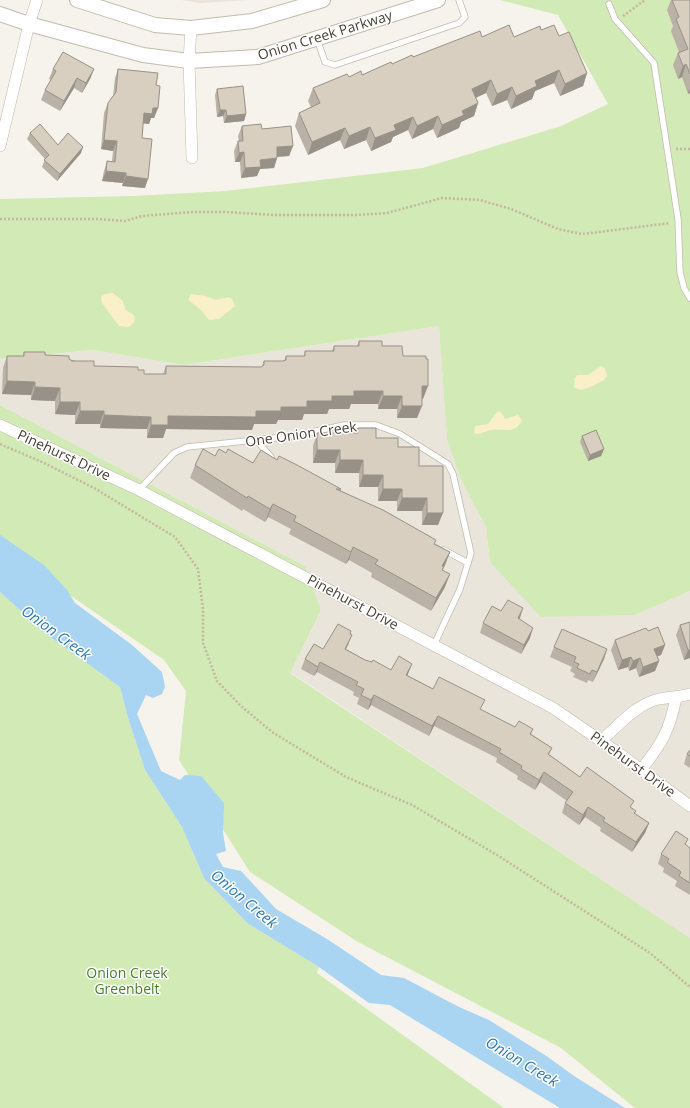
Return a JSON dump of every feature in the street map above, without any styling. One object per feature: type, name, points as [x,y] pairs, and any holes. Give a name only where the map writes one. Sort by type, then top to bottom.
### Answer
[{"type":"street","points":[[0,146],[28,24],[37,0]]},
{"type":"street","points":[[78,0],[154,25],[191,28],[252,21],[323,0]]},
{"type":"street","name":"Onion Creek Parkway","points":[[0,14],[28,24],[143,55],[189,61],[258,57],[438,0]]},
{"type":"street","points":[[191,28],[189,61],[192,158]]},
{"type":"street","name":"Pinehurst Drive","points":[[0,425],[139,490],[553,708],[690,806]]},
{"type":"street","points":[[601,741],[632,712],[658,700],[676,698],[690,694]]},
{"type":"street","points":[[641,770],[661,744],[671,722],[676,698]]},
{"type":"lane","points":[[316,38],[325,62],[335,65],[459,23],[465,17],[459,0]]},
{"type":"lane","points":[[608,4],[615,19],[654,63],[678,219],[680,272],[684,288],[690,298]]},
{"type":"lane","name":"One Onion Creek","points":[[139,490],[174,453],[187,447],[294,436],[344,425],[376,425],[400,434],[448,464],[453,474],[471,553],[460,589],[434,645]]},
{"type":"lane","points":[[257,441],[268,456],[274,459]]},
{"type":"lane","points":[[435,545],[468,563]]},
{"type":"path","points":[[615,19],[626,15],[645,0]]},
{"type":"path","points":[[667,150],[690,149]]},
{"type":"path","points":[[0,219],[97,219],[125,221],[142,216],[192,212],[225,212],[274,215],[357,215],[387,213],[442,198],[480,200],[511,208],[558,229],[582,234],[676,222],[678,219]]},
{"type":"path","points":[[0,444],[42,462],[94,488],[175,537],[198,569],[203,609],[203,643],[217,681],[241,706],[272,732],[346,777],[412,805],[497,855],[650,953],[690,987]]},
{"type":"shaded area","points":[[181,0],[249,0],[200,3]]},
{"type":"shaded area","points":[[439,326],[447,440],[461,480],[486,527],[490,562],[635,615],[690,591],[690,938],[290,672],[321,610],[305,566],[0,405],[0,359],[93,350],[184,365]]},
{"type":"green space","points":[[500,0],[690,0],[690,591],[635,615],[541,617],[490,562],[486,527],[461,480],[447,440],[439,326],[184,365],[93,350],[0,359],[0,199],[133,196],[225,191],[423,168],[561,126],[608,104],[558,15]]},
{"type":"green space","points":[[0,405],[305,566],[321,610],[290,673],[690,938],[690,1108],[635,1108],[561,1048],[358,942],[250,872],[179,760],[186,691],[164,660],[0,547]]},
{"type":"green space","name":"Onion Creek Greenbelt","points":[[0,592],[46,634],[120,687],[128,718],[145,770],[182,827],[204,878],[247,923],[319,967],[317,973],[504,1108],[0,1108]]},
{"type":"sand","points":[[113,293],[122,300],[126,310],[134,315],[135,321],[129,327],[119,326],[102,303],[101,297],[105,294]]},
{"type":"sand","points":[[191,294],[206,296],[216,300],[229,297],[232,299],[235,306],[219,319],[209,320],[200,309],[188,300]]},
{"type":"sand","points":[[601,366],[605,368],[607,376],[604,380],[585,389],[577,389],[574,387],[575,378],[577,375],[588,375]]},
{"type":"sand","points":[[498,411],[501,412],[505,419],[518,415],[522,420],[516,428],[513,429],[490,430],[479,434],[474,433],[475,426],[488,424]]},
{"type":"water","name":"Onion Creek","points":[[0,535],[44,565],[67,590],[75,603],[132,645],[162,672],[165,687],[162,694],[153,698],[146,695],[137,714],[161,771],[180,780],[185,775],[201,776],[224,803],[223,833],[226,851],[216,854],[223,867],[241,871],[276,909],[327,939],[381,975],[404,978],[459,1007],[489,1020],[625,1108],[560,1108],[390,1005],[369,1003],[319,967],[247,923],[204,878],[182,827],[145,770],[128,718],[120,687],[46,634],[0,592]]},
{"type":"building","points":[[672,0],[690,0],[690,74],[686,64],[683,66],[678,53],[688,49],[676,19],[679,17]]},
{"type":"building","points":[[509,25],[514,37],[540,26],[541,30],[554,25],[559,36],[569,32],[587,73],[565,84],[559,70],[535,81],[537,86],[516,96],[512,87],[497,94],[491,80],[472,89],[478,103],[462,111],[464,115],[442,125],[438,116],[417,126],[413,117],[394,125],[396,130],[375,138],[370,127],[349,136],[345,128],[312,142],[299,113],[320,103],[313,88],[347,74],[349,77],[361,71],[362,75],[391,62],[392,64],[412,55],[413,57],[480,31],[482,37]]},
{"type":"building","points":[[63,52],[94,69],[86,83],[77,78],[64,101],[45,90],[56,71],[53,69]]},
{"type":"building","points":[[118,69],[158,73],[156,85],[160,86],[158,108],[153,108],[152,114],[144,113],[142,138],[152,139],[148,179],[126,176],[126,173],[106,171],[107,161],[115,162],[117,141],[104,140],[108,103],[116,92]]},
{"type":"building","points":[[243,86],[246,114],[227,116],[226,110],[220,110],[217,89]]},
{"type":"building","points":[[40,124],[58,145],[68,133],[83,147],[60,174],[44,160],[49,155],[30,133]]},
{"type":"building","points":[[261,124],[262,129],[291,126],[293,146],[277,147],[277,158],[260,160],[261,167],[245,168],[244,152],[239,153],[238,141],[243,141],[242,126]]},
{"type":"building","points":[[359,341],[382,341],[382,346],[402,346],[403,356],[426,356],[426,359],[428,359],[428,386],[422,386],[422,406],[402,406],[402,396],[383,396],[383,391],[354,391],[354,396],[332,396],[332,401],[307,401],[307,407],[281,407],[281,411],[256,411],[256,417],[168,416],[168,425],[151,425],[151,417],[104,415],[104,411],[80,411],[80,402],[60,402],[60,388],[35,387],[35,382],[7,381],[7,356],[24,356],[24,352],[45,352],[45,355],[69,356],[69,359],[72,361],[94,361],[94,366],[138,367],[138,370],[144,370],[144,374],[166,374],[166,366],[261,367],[264,365],[264,361],[283,361],[286,360],[286,356],[305,356],[305,351],[334,351],[334,346],[359,346]]},
{"type":"building","points":[[358,428],[376,428],[376,438],[398,438],[398,447],[419,447],[419,466],[443,466],[443,513],[427,513],[427,498],[402,498],[402,489],[383,489],[383,475],[363,475],[363,460],[340,460],[340,450],[317,450],[317,433],[358,433]]},
{"type":"building","points":[[596,430],[604,449],[590,455],[582,436]]},
{"type":"building","points":[[203,449],[215,456],[219,449],[226,453],[228,449],[253,463],[261,450],[277,460],[279,456],[297,465],[341,489],[336,489],[383,510],[436,540],[434,544],[450,552],[442,566],[444,566],[442,570],[450,574],[436,598],[375,564],[378,560],[353,547],[351,552],[294,521],[296,516],[273,504],[270,509],[248,496],[247,498],[195,465]]},
{"type":"building","points":[[508,600],[523,608],[518,618],[533,628],[524,645],[483,623],[492,606],[501,611]]},
{"type":"building","points":[[690,622],[690,650],[688,650],[680,625]]},
{"type":"building","points":[[338,624],[351,631],[350,634],[352,635],[345,649],[365,660],[372,662],[373,660],[391,670],[399,656],[412,664],[406,675],[433,689],[439,677],[485,700],[480,709],[515,727],[519,721],[533,729],[530,734],[552,748],[548,754],[580,777],[587,767],[634,801],[630,807],[636,811],[634,813],[649,823],[636,842],[603,821],[605,818],[588,807],[583,815],[565,803],[573,792],[544,772],[539,780],[521,769],[522,766],[499,752],[501,749],[438,716],[432,726],[374,695],[371,700],[361,695],[364,689],[356,685],[358,682],[320,662],[318,667],[305,659],[314,644],[323,649]]},
{"type":"building","points":[[658,627],[665,645],[654,649],[659,661],[643,667],[640,658],[633,661],[631,657],[622,660],[615,640],[646,628],[648,631]]},
{"type":"building","points":[[562,629],[607,649],[597,672],[592,670],[590,674],[577,668],[579,664],[574,662],[576,657],[554,647]]},
{"type":"building","points":[[676,831],[688,839],[685,844],[690,848],[690,883],[679,876],[681,872],[667,862],[669,859],[661,854]]}]
